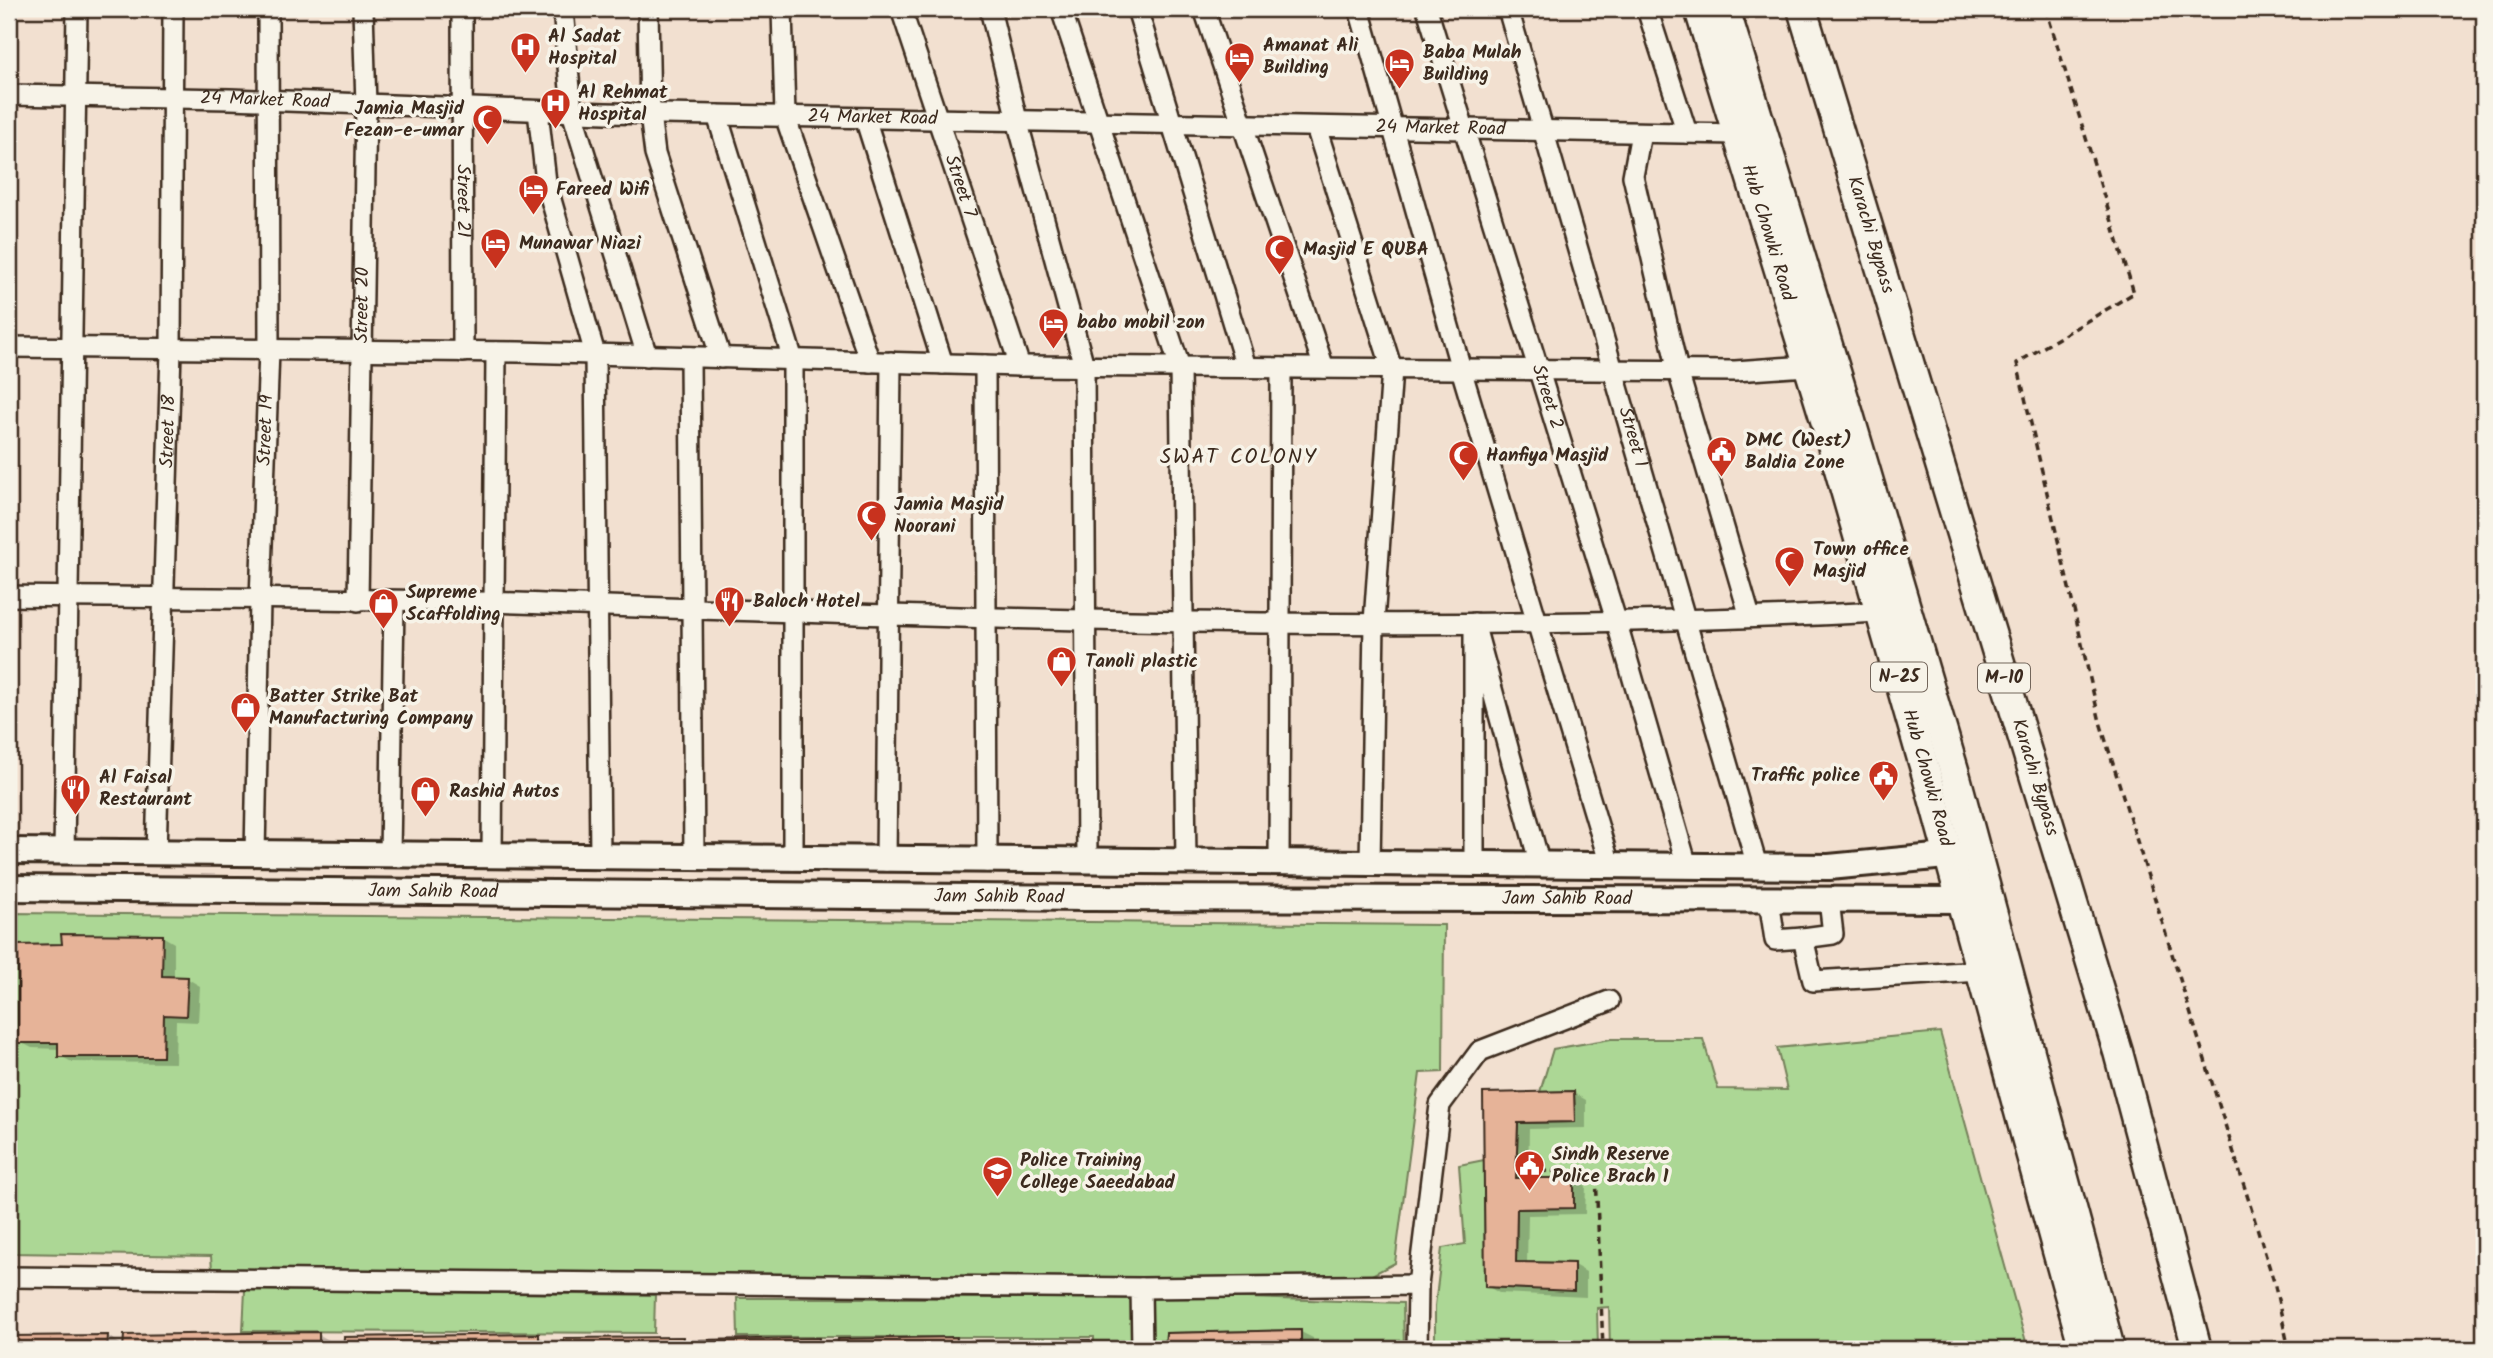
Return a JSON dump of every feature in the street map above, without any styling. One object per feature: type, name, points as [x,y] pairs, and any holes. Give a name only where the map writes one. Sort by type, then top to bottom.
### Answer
[{"type":"highway","name":"Hub Chowki Road","points":[[1699,9],[1880,612],[1963,854],[2110,1349]]},
{"type":"highway","name":"Hub Chowki Road","points":[[1725,9],[1956,777],[1963,854]]},
{"type":"highway","name":"Karachi Bypass","points":[[1802,9],[2114,1039],[2197,1349]]},
{"type":"highway","name":"Hub Chowki Road","points":[[1975,900],[1981,971],[2084,1349]]},
{"type":"main road","name":"Jam Sahib Road","points":[[9,851],[987,862],[1829,867],[1963,854]]},
{"type":"main road","points":[[1829,867],[1829,900]]},
{"type":"main road","name":"Jam Sahib Road","points":[[9,888],[1073,898],[1975,900]]},
{"type":"street","points":[[65,852],[77,9]]},
{"type":"street","name":"Street 18","points":[[156,853],[171,349],[173,9]]},
{"type":"street","name":"Street 19","points":[[255,854],[269,350],[268,9]]},
{"type":"street","name":"Street 20","points":[[358,601],[366,104],[363,9]]},
{"type":"street","name":"Street 21","points":[[462,9],[463,352]]},
{"type":"street","points":[[563,9],[572,112],[647,356]]},
{"type":"street","points":[[648,9],[650,114],[655,154],[721,358]]},
{"type":"street","points":[[782,9],[785,117],[870,362]]},
{"type":"street","name":"Street 7","points":[[901,9],[1020,366]]},
{"type":"street","points":[[990,9],[1017,120],[1084,366],[1087,862]]},
{"type":"street","points":[[1061,9],[1180,367],[1186,863]]},
{"type":"street","points":[[1137,9],[1246,367]]},
{"type":"street","points":[[1204,9],[1324,368]]},
{"type":"street","points":[[1359,9],[1461,369],[1610,865]]},
{"type":"street","name":"Street 2","points":[[1427,9],[1616,620],[1687,866]]},
{"type":"street","name":"Street 1","points":[[1508,9],[1758,866]]},
{"type":"street","points":[[1647,9],[1686,133]]},
{"type":"street","name":"24 Market Road","points":[[9,95],[650,114],[1737,134]]},
{"type":"street","points":[[538,111],[547,182],[595,354],[600,858]]},
{"type":"street","points":[[718,115],[793,360],[793,860]]},
{"type":"street","points":[[865,118],[943,364]]},
{"type":"street","points":[[1316,127],[1392,369],[1374,622],[1370,864]]},
{"type":"street","points":[[1641,132],[1633,176],[1678,371],[1750,617]]},
{"type":"street","points":[[9,348],[496,352],[1020,366],[1678,371],[1735,371],[1808,366]]},
{"type":"street","points":[[492,856],[496,352]]},
{"type":"street","points":[[690,357],[694,859]]},
{"type":"street","points":[[886,861],[891,362]]},
{"type":"street","points":[[985,365],[987,862]]},
{"type":"street","points":[[1279,863],[1282,368]]},
{"type":"street","points":[[9,596],[494,603],[986,619],[1280,622],[1537,622],[1880,612]]},
{"type":"street","points":[[390,855],[394,602]]},
{"type":"street","points":[[1474,623],[1474,864]]},
{"type":"street","points":[[1474,623],[1540,865]]},
{"type":"street","points":[[1769,900],[1775,940],[1833,934],[1829,900]]},
{"type":"street","points":[[1803,938],[1812,981],[1981,971]]},
{"type":"street","points":[[1417,1349],[1418,1285],[1440,1105],[1480,1051],[1609,1001]]},
{"type":"street","points":[[9,1277],[1141,1288],[1418,1285]]},
{"type":"street","points":[[1141,1288],[1142,1349]]},
{"type":"path","points":[[2046,9],[2134,293],[2017,363],[2099,722],[2274,1282],[2289,1349]]},
{"type":"path","points":[[1516,1170],[1596,1173],[1603,1349]]},
{"type":"green space","name":"Police Training College Saeedabad","points":[[9,913],[1444,925],[1443,1072],[1420,1073],[1395,1263],[1366,1278],[212,1270],[211,1256],[9,1253]]},
{"type":"green space","points":[[1940,1032],[2028,1349],[1610,1349],[1609,1307],[1597,1308],[1598,1349],[1435,1349],[1435,1306],[1442,1248],[1465,1244],[1459,1165],[1484,1160],[1485,1287],[1574,1290],[1574,1263],[1516,1262],[1517,1209],[1574,1207],[1574,1178],[1516,1178],[1518,1123],[1575,1122],[1574,1091],[1540,1092],[1553,1049],[1611,1039],[1703,1039],[1718,1089],[1787,1090],[1777,1048]]},
{"type":"green space","points":[[245,1290],[655,1295],[654,1333],[243,1331]]},
{"type":"green space","points":[[1151,1295],[1403,1303],[1404,1349],[1301,1349],[1301,1330],[1166,1333],[1165,1349],[1147,1349],[1147,1302]]},
{"type":"green space","points":[[737,1298],[1133,1298],[1134,1349],[1094,1349],[1094,1337],[738,1337]]},
{"type":"building","points":[[61,934],[163,935],[162,976],[188,977],[186,1016],[164,1015],[163,1057],[58,1057],[58,1043],[18,1043],[18,945],[62,944]]},
{"type":"building","name":"Sindh Reserve Police Brach 1","points":[[1574,1091],[1575,1122],[1518,1123],[1516,1178],[1574,1178],[1574,1208],[1517,1209],[1516,1262],[1574,1263],[1574,1291],[1485,1287],[1483,1093]]},
{"type":"building","points":[[1301,1330],[1301,1349],[1165,1349],[1166,1333]]},
{"type":"building","points":[[319,1332],[319,1349],[123,1349],[124,1335]]},
{"type":"building","points":[[539,1334],[539,1349],[343,1349],[344,1337]]},
{"type":"building","points":[[108,1335],[107,1349],[9,1349],[9,1336]]},
{"type":"building","points":[[683,1337],[682,1349],[564,1349],[564,1338]]},
{"type":"building","points":[[957,1337],[956,1349],[837,1349],[838,1339]]},
{"type":"building","points":[[819,1338],[819,1349],[700,1349],[700,1340]]},
{"type":"building","points":[[1090,1340],[1090,1349],[971,1349],[971,1341]]},
{"type":"place","name":"Al Sadat Hospital","points":[[525,75]]},
{"type":"place","name":"Amanat Ali Building","points":[[1240,84]]},
{"type":"place","name":"Baba Mulah Building","points":[[1400,91]]},
{"type":"place","name":"Al Rehmat Hospital","points":[[555,131]]},
{"type":"place","name":"Jamia Masjid Fezan-e-umar","points":[[487,147]]},
{"type":"place","name":"Fareed Wifi","points":[[533,217]]},
{"type":"place","name":"Munawar Niazi","points":[[496,271]]},
{"type":"place","name":"Masjid E QUBA","points":[[1280,277]]},
{"type":"place","name":"babo mobil zon","points":[[1054,350]]},
{"type":"place","name":"DMC (West) Baldia Zone","points":[[1722,479]]},
{"type":"place","name":"Hanfiya Masjid","points":[[1463,483]]},
{"type":"place","name":"Jamia Masjid Noorani","points":[[871,543]]},
{"type":"place","name":"Town office Masjid","points":[[1790,588]]},
{"type":"place","name":"Baloch Hotel","points":[[730,629]]},
{"type":"place","name":"Supreme Scaffolding","points":[[383,631]]},
{"type":"place","name":"Tanoli plastic","points":[[1062,689]]},
{"type":"place","name":"Batter Strike Bat Manufacturing Company","points":[[246,735]]},
{"type":"place","name":"Traffic police","points":[[1883,803]]},
{"type":"place","name":"Al Faisal Restaurant","points":[[76,816]]},
{"type":"place","name":"Rashid Autos","points":[[426,819]]},
{"type":"place","name":"Sindh Reserve Police Brach 1","points":[[1529,1193]]},
{"type":"place","name":"Police Training College Saeedabad","points":[[997,1199]]},
{"type":"district","name":"SWAT COLONY","points":[[1239,457]]}]
